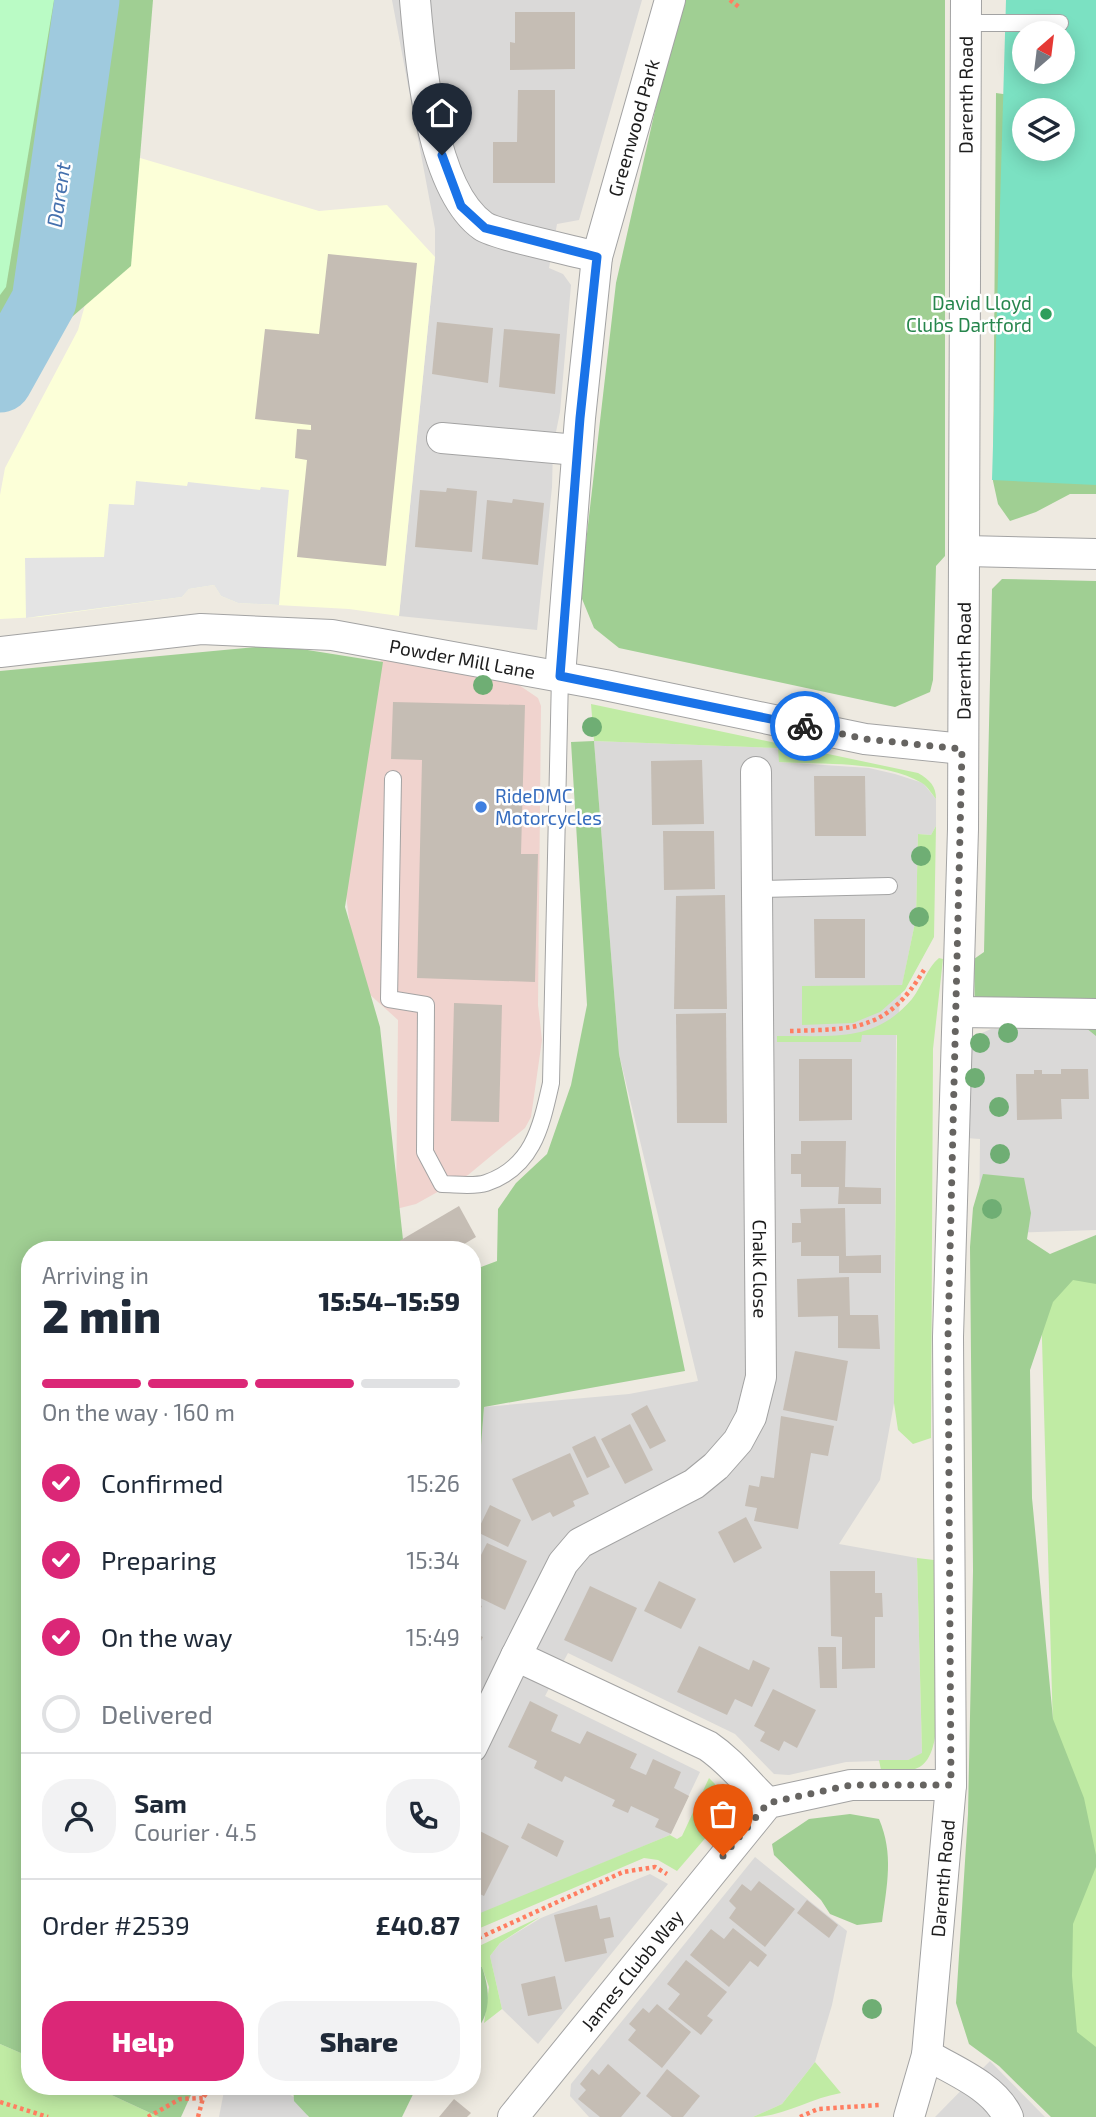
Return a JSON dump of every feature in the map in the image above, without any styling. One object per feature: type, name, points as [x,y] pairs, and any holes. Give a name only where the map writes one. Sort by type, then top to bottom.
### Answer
[{"type":"street","points":[[415,0],[423,88],[449,177],[461,206],[485,228],[597,257]]},
{"type":"street","name":"Greenwood Park","points":[[560,676],[577,450],[597,257],[670,0]]},
{"type":"street","name":"Darenth Road","points":[[910,2112],[927,2055],[951,1785],[948,1337],[958,1012],[966,551],[966,12]]},
{"type":"street","points":[[442,438],[577,450]]},
{"type":"street","points":[[966,551],[1096,554]]},
{"type":"street","name":"Powder Mill Lane","points":[[0,652],[201,629],[332,635],[560,676],[865,739],[962,749]]},
{"type":"street","name":"Chalk Close","points":[[481,1728],[563,1563],[580,1543],[694,1484],[731,1450],[751,1418],[761,1377],[756,1032],[756,772]]},
{"type":"street","points":[[958,1012],[1096,1014]]},
{"type":"street","points":[[516,1656],[708,1746],[735,1765],[749,1786],[768,1803],[851,1785],[951,1785]]},
{"type":"street","name":"James Clubb Way","points":[[524,2113],[693,1892],[768,1803]]},
{"type":"street","points":[[927,2055],[979,2085],[1003,2105],[1008,2117]]},
{"type":"lane","points":[[966,12],[1043,21]]},
{"type":"lane","points":[[393,779],[389,999],[426,1005],[425,1152],[442,1184],[485,1184],[522,1163],[541,1125],[551,1083],[560,676]]},
{"type":"lane","points":[[757,889],[889,887]]},
{"type":"path","points":[[730,0],[739,7]]},
{"type":"path","points":[[756,1032],[846,1030],[880,1020],[909,994],[927,964]]},
{"type":"path","points":[[481,1937],[574,1892],[623,1872],[646,1867],[663,1871],[693,1892]]},
{"type":"path","points":[[198,2117],[205,2095]]},
{"type":"path","points":[[148,2117],[180,2099],[203,2098]]},
{"type":"path","points":[[0,2102],[48,2117]]},
{"type":"path","points":[[800,2117],[818,2109],[862,2104],[910,2112]]},
{"type":"shaded area","points":[[392,0],[642,0],[579,220],[557,224],[549,268],[563,274],[571,285],[537,630],[399,616],[435,257],[435,229]]},
{"type":"shaded area","points":[[103,147],[319,211],[387,205],[435,257],[399,616],[349,609],[238,603],[221,596],[214,585],[189,589],[182,597],[39,617],[0,619],[0,495],[5,468],[78,330],[118,186]]},
{"type":"shaded area","points":[[136,481],[289,490],[279,605],[238,603],[221,596],[214,585],[189,589],[182,597],[26,618],[25,558],[104,557],[109,504],[134,505]]},
{"type":"shaded area","points":[[381,659],[516,683],[538,698],[541,706],[538,1005],[542,1040],[531,1117],[525,1128],[468,1175],[416,1204],[396,1209],[398,1020],[357,983],[346,895]]},
{"type":"shaded area","points":[[594,741],[779,748],[779,762],[869,768],[923,783],[936,799],[936,826],[931,835],[918,834],[916,918],[902,986],[896,1040],[894,1403],[880,1480],[839,1544],[917,1558],[922,1754],[908,1760],[846,1762],[789,1775],[774,1774],[735,1734],[568,1653],[545,1696],[700,1772],[670,1835],[481,1914],[481,1446],[484,1407],[629,1394],[698,1381],[619,1054]]},
{"type":"shaded area","points":[[1096,1028],[1096,1230],[979,1234],[980,1139],[966,1138],[973,1037],[991,1029]]},
{"type":"shaded area","points":[[755,1857],[847,1931],[832,2005],[815,2062],[782,2104],[753,2117],[589,2117],[570,2096],[571,2084]]},
{"type":"shaded area","points":[[650,1874],[668,1884],[538,2044],[502,2009],[490,1956],[500,1943],[541,1918]]},
{"type":"shaded area","points":[[990,2061],[1045,2117],[935,2117]]},
{"type":"shaded area","points":[[223,2095],[290,2095],[301,2101],[308,2117],[219,2117]]},
{"type":"green space","points":[[0,0],[153,0],[131,266],[0,379]]},
{"type":"green space","points":[[0,0],[54,0],[6,287],[0,295]]},
{"type":"green space","points":[[680,0],[945,0],[945,556],[936,566],[933,680],[930,692],[895,707],[619,648],[594,628],[580,594],[616,283]]},
{"type":"green space","name":"David Lloyd Clubs Dartford","points":[[1006,0],[1096,0],[1096,485],[992,480]]},
{"type":"green space","points":[[996,93],[1013,98],[1012,161],[1027,161],[1096,439],[1096,494],[1070,494],[1036,512],[1010,521],[998,504],[993,481]]},
{"type":"green space","points":[[1002,579],[1096,581],[1096,1036],[1065,1011],[975,1019],[974,959],[984,952],[992,589]]},
{"type":"green space","points":[[276,645],[383,662],[345,907],[380,1027],[403,1241],[21,1241],[21,2053],[0,2044],[0,671]]},
{"type":"green space","points":[[591,704],[918,773],[932,784],[936,799],[924,784],[889,770],[852,765],[779,762],[778,748],[594,741]]},
{"type":"green space","points":[[594,741],[619,1054],[685,1371],[484,1407],[481,1446],[481,1267],[497,1261],[498,1209],[516,1183],[547,1154],[571,1085],[587,1005],[571,742]]},
{"type":"green space","points":[[936,826],[934,937],[905,990],[880,1012],[853,1023],[802,1025],[802,986],[902,985],[916,918],[918,834],[931,835]]},
{"type":"green space","points":[[939,958],[943,959],[933,1049],[931,1438],[913,1444],[898,1430],[894,1403],[897,1035],[862,1035],[861,1042],[777,1042],[777,1036],[833,1036],[867,1030],[882,1024],[912,999]]},
{"type":"green space","points":[[983,1174],[1024,1178],[1031,1213],[1027,1239],[1050,1254],[1096,1235],[1096,1284],[1073,1280],[1053,1302],[1030,1370],[1032,1498],[1053,1719],[1084,1798],[1096,1855],[1096,1867],[1073,1924],[1072,1976],[1077,2032],[1096,2047],[1096,2117],[1051,2117],[999,2066],[969,2044],[956,2003],[968,1814],[973,1571],[970,1247],[973,1208]]},
{"type":"green space","points":[[1040,1269],[1096,1277],[1096,2064],[1062,2049]]},
{"type":"green space","points":[[917,1558],[934,1560],[938,1672],[935,1676],[937,1715],[934,1743],[924,1764],[915,1769],[881,1770],[879,1760],[908,1760],[922,1753]]},
{"type":"green space","points":[[709,1778],[725,1794],[726,1814],[677,1871],[658,1860],[644,1858],[481,1928],[481,1913],[670,1835],[677,1839],[682,1836]]},
{"type":"green space","points":[[850,1814],[879,1819],[884,1832],[888,1870],[882,1922],[857,1925],[830,1914],[821,1900],[774,1855],[772,1844],[809,1819]]},
{"type":"green space","points":[[540,1917],[500,1943],[490,1956],[502,2009],[484,2023],[489,1987],[481,1967],[481,1945]]},
{"type":"green space","points":[[481,1967],[488,1994],[481,2023]]},
{"type":"green space","points":[[0,2044],[21,2053],[21,2095],[111,2095],[159,2117],[0,2117]]},
{"type":"green space","points":[[815,2062],[841,2093],[775,2114],[753,2117],[782,2104]]},
{"type":"green space","points":[[111,2095],[191,2095],[181,2117],[159,2117]]},
{"type":"green space","points":[[294,2095],[413,2095],[402,2117],[309,2117],[294,2101]]},
{"type":"building","points":[[515,12],[575,12],[575,69],[510,70],[510,42],[515,43]]},
{"type":"building","points":[[518,90],[555,90],[555,183],[493,183],[493,142],[517,142]]},
{"type":"building","points":[[328,254],[417,263],[386,566],[297,557],[307,460],[295,458],[297,429],[311,430],[311,425],[255,419],[265,329],[319,334]]},
{"type":"building","points":[[437,322],[493,328],[488,383],[432,374]]},
{"type":"building","points":[[504,329],[560,334],[555,394],[499,387]]},
{"type":"building","points":[[447,488],[477,491],[472,552],[415,547],[420,490],[446,492]]},
{"type":"building","points":[[513,499],[544,503],[538,565],[482,559],[487,500],[512,503]]},
{"type":"building","points":[[393,702],[525,705],[521,854],[538,854],[535,982],[417,978],[422,760],[391,759]]},
{"type":"building","points":[[702,760],[704,824],[652,825],[651,761]]},
{"type":"building","points":[[814,776],[865,776],[866,836],[815,836]]},
{"type":"building","points":[[663,831],[714,831],[715,889],[664,890]]},
{"type":"building","points":[[725,895],[727,1009],[674,1009],[676,896]]},
{"type":"building","points":[[814,919],[865,919],[865,978],[815,978]]},
{"type":"building","points":[[454,1003],[502,1005],[499,1122],[451,1121]]},
{"type":"building","points":[[726,1013],[727,1123],[677,1123],[676,1014]]},
{"type":"building","points":[[799,1059],[852,1059],[852,1120],[799,1121]]},
{"type":"building","points":[[1061,1069],[1088,1069],[1089,1099],[1061,1099],[1062,1119],[1017,1120],[1016,1074],[1034,1074],[1034,1070],[1042,1070],[1042,1074],[1061,1074]]},
{"type":"building","points":[[801,1141],[846,1141],[845,1187],[881,1188],[881,1204],[838,1204],[839,1187],[801,1187],[801,1174],[791,1174],[791,1154],[801,1154]]},
{"type":"building","points":[[459,1206],[476,1237],[469,1241],[399,1241]]},
{"type":"building","points":[[845,1208],[846,1256],[881,1255],[881,1273],[839,1273],[839,1256],[801,1256],[801,1242],[792,1243],[792,1223],[801,1223],[800,1209]]},
{"type":"building","points":[[849,1277],[850,1315],[878,1315],[880,1349],[838,1348],[838,1316],[798,1317],[797,1279]]},
{"type":"building","points":[[795,1351],[848,1361],[837,1421],[783,1410]]},
{"type":"building","points":[[647,1405],[666,1441],[650,1449],[631,1414]]},
{"type":"building","points":[[781,1416],[834,1426],[828,1456],[811,1453],[798,1529],[754,1521],[757,1508],[745,1506],[749,1485],[759,1487],[761,1476],[774,1478]]},
{"type":"building","points":[[630,1424],[653,1470],[625,1484],[601,1439]]},
{"type":"building","points":[[595,1436],[610,1467],[587,1478],[572,1447]]},
{"type":"building","points":[[570,1453],[589,1494],[573,1501],[575,1506],[553,1517],[550,1512],[532,1521],[512,1479]]},
{"type":"building","points":[[490,1505],[521,1520],[508,1547],[481,1534],[481,1524]]},
{"type":"building","points":[[746,1517],[762,1548],[734,1563],[718,1532]]},
{"type":"building","points":[[487,1543],[527,1561],[505,1610],[481,1598],[481,1555]]},
{"type":"building","points":[[830,1571],[875,1571],[875,1593],[882,1593],[883,1617],[875,1617],[875,1668],[842,1669],[842,1637],[831,1636]]},
{"type":"building","points":[[659,1581],[696,1599],[681,1629],[644,1611]]},
{"type":"building","points":[[590,1586],[637,1608],[612,1662],[564,1640]]},
{"type":"building","points":[[699,1646],[749,1670],[753,1660],[770,1668],[752,1707],[735,1699],[727,1715],[677,1692]]},
{"type":"building","points":[[818,1647],[836,1647],[837,1688],[820,1688]]},
{"type":"building","points":[[773,1689],[816,1710],[797,1748],[784,1741],[779,1751],[760,1741],[765,1732],[754,1726]]},
{"type":"building","points":[[530,1701],[558,1715],[551,1731],[580,1744],[587,1731],[637,1754],[630,1768],[646,1775],[653,1759],[681,1772],[674,1788],[689,1796],[671,1834],[655,1827],[659,1819],[631,1806],[628,1813],[612,1806],[615,1800],[565,1776],[562,1782],[534,1768],[537,1761],[508,1747]]},
{"type":"building","points":[[528,1823],[564,1841],[557,1857],[521,1838]]},
{"type":"building","points":[[481,1832],[509,1846],[484,1896],[481,1894]]},
{"type":"building","points":[[759,1881],[795,1909],[765,1947],[729,1918],[736,1908],[729,1901],[742,1884],[751,1891]]},
{"type":"building","points":[[807,1900],[838,1925],[829,1938],[797,1913]]},
{"type":"building","points":[[597,1905],[600,1919],[610,1917],[614,1937],[604,1939],[607,1953],[565,1962],[554,1915]]},
{"type":"building","points":[[733,1928],[767,1955],[758,1967],[750,1961],[729,1987],[690,1955],[711,1929],[724,1939]]},
{"type":"building","points":[[686,1960],[727,1992],[707,2016],[713,2020],[701,2035],[668,2009],[680,1994],[667,1984]]},
{"type":"building","points":[[555,1976],[562,2009],[528,2016],[521,1984]]},
{"type":"building","points":[[657,2004],[691,2032],[662,2068],[628,2040],[636,2030],[629,2024],[643,2008],[649,2013]]},
{"type":"building","points":[[608,2064],[641,2093],[621,2117],[600,2117],[578,2099],[586,2090],[580,2084],[592,2069],[599,2075]]},
{"type":"building","points":[[667,2069],[700,2096],[683,2117],[672,2117],[646,2096]]},
{"type":"building","points":[[454,2099],[471,2113],[467,2117],[439,2117]]},
{"type":"waterway","name":"Darent","points":[[0,380],[44,301],[87,0]]},
{"type":"way so far","points":[[723,1856],[768,1803],[851,1785],[951,1785],[948,1337],[963,829],[962,749],[865,739],[805,726]]},
{"type":"place","name":"David Lloyd Clubs Dartford","points":[[1046,314]]},
{"type":"place","name":"RideDMC Motorcycles","points":[[481,807]]},
{"type":"route","points":[[442,155],[461,206],[485,228],[597,257],[580,418],[560,676],[805,726]]}]
